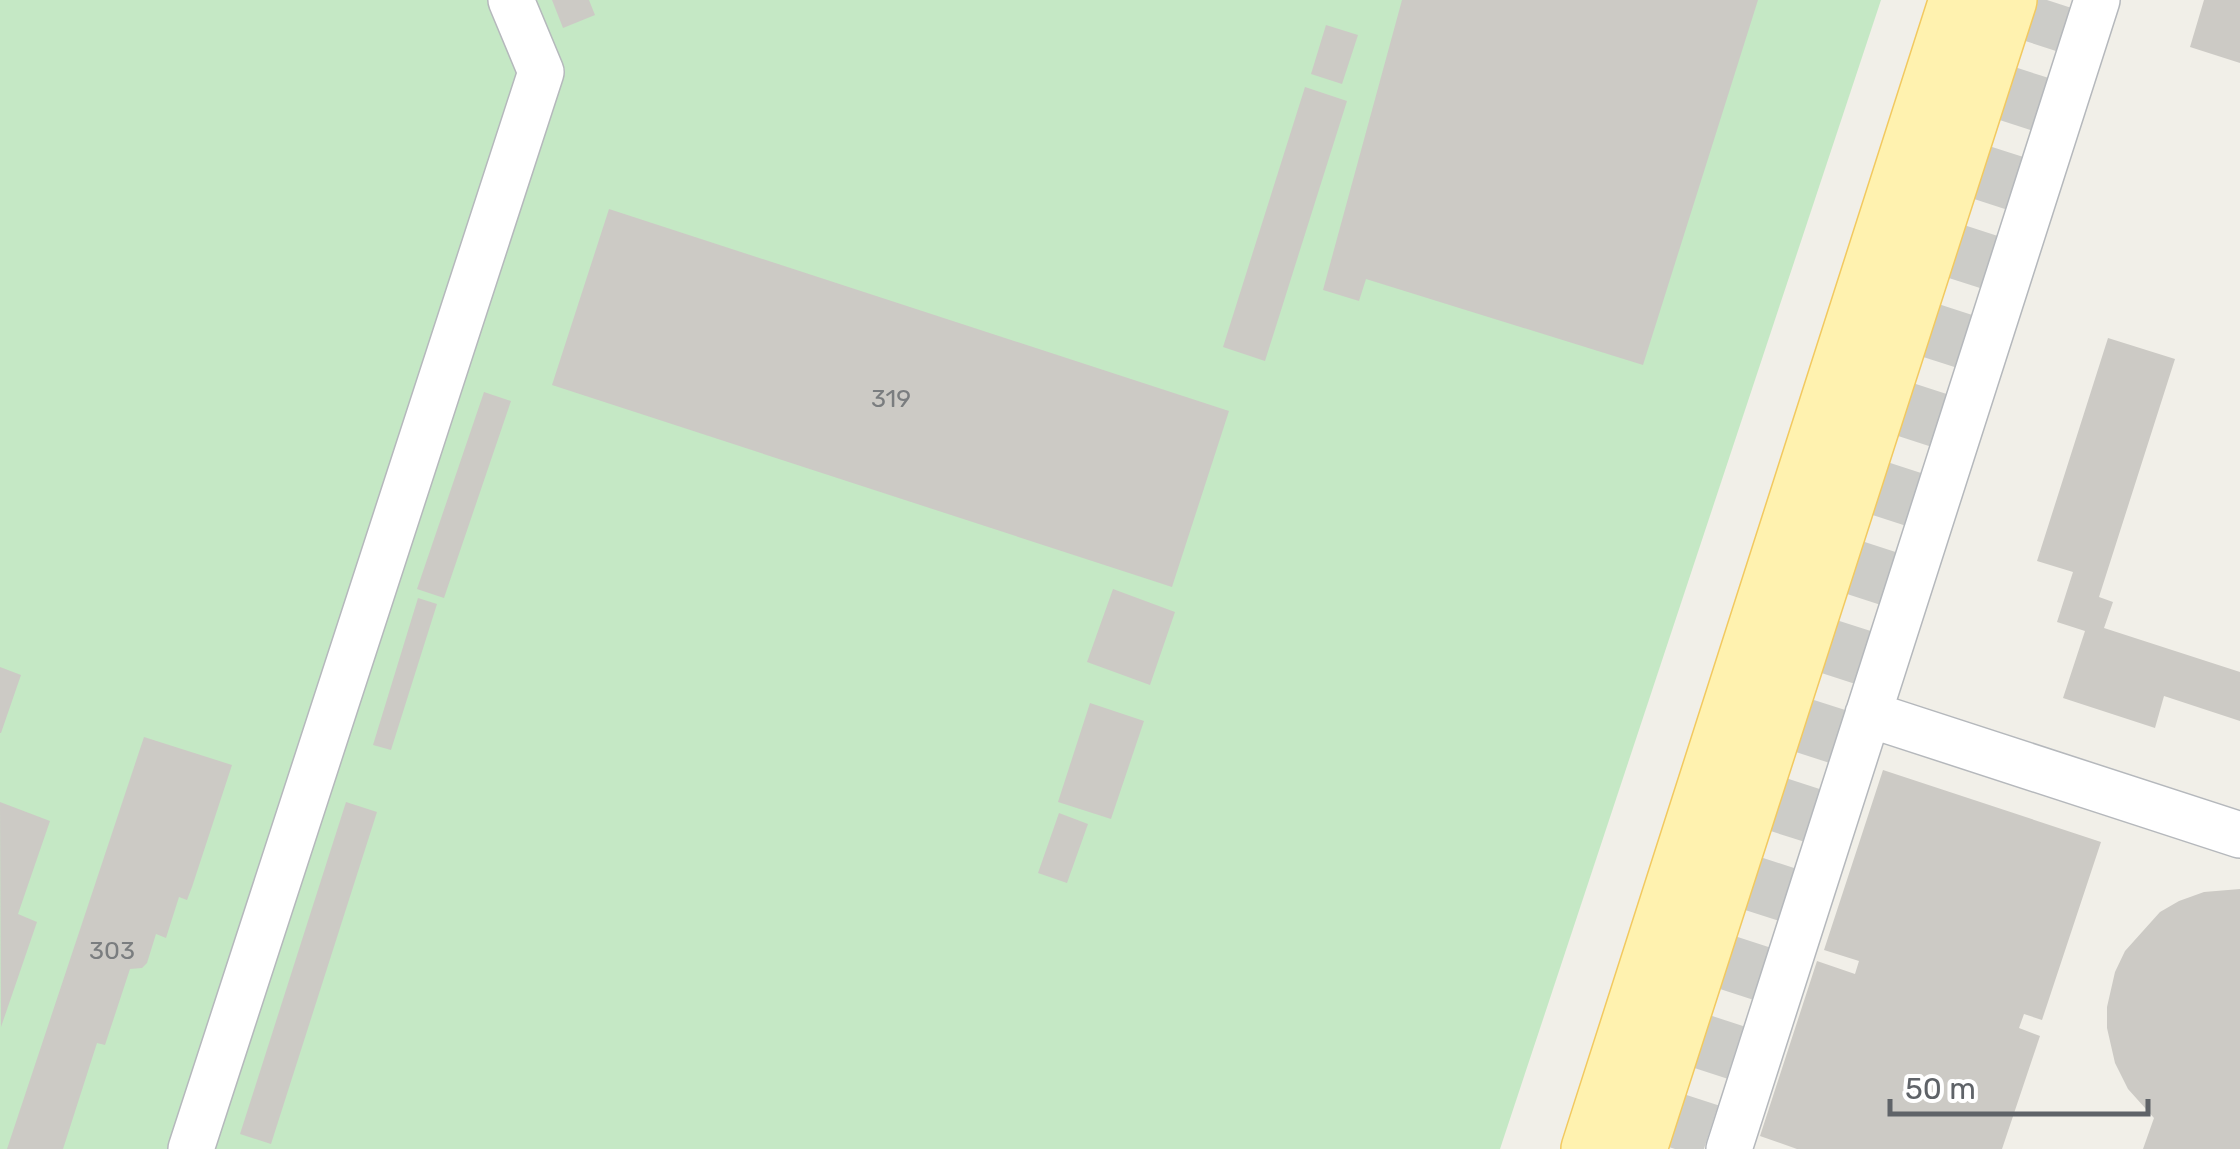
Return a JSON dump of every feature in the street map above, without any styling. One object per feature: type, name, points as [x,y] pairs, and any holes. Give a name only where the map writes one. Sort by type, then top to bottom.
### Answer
[{"type":"main road","points":[[1588,1149],[1958,0]]},
{"type":"main road","points":[[1638,1149],[2009,0]]},
{"type":"street","points":[[191,1149],[542,72],[512,0]]},
{"type":"street","points":[[1729,1149],[2097,0]]},
{"type":"street","points":[[1868,714],[2240,835]]},
{"type":"green space","points":[[0,0],[1881,0],[1500,1149],[0,1149]]},
{"type":"building","points":[[552,0],[589,0],[595,15],[563,28]]},
{"type":"building","points":[[1402,0],[1758,0],[1643,365],[1366,279],[1359,301],[1323,290]]},
{"type":"building","points":[[2204,0],[2240,0],[2240,63],[2190,47]]},
{"type":"building","points":[[1326,25],[1358,35],[1342,84],[1311,74]]},
{"type":"building","points":[[1305,87],[1347,101],[1265,361],[1223,347]]},
{"type":"building","points":[[609,209],[1229,411],[1172,587],[552,385]]},
{"type":"building","points":[[2108,338],[2175,359],[2099,597],[2113,602],[2104,628],[2240,672],[2240,721],[2164,696],[2155,728],[2063,698],[2085,631],[2057,622],[2073,572],[2037,561]]},
{"type":"building","points":[[484,392],[511,401],[444,598],[417,589]]},
{"type":"building","points":[[1113,589],[1175,612],[1150,685],[1087,662]]},
{"type":"building","points":[[418,598],[437,604],[391,750],[373,745]]},
{"type":"building","points":[[0,667],[21,675],[1,733],[0,733]]},
{"type":"building","points":[[1090,703],[1144,721],[1111,819],[1058,802]]},
{"type":"building","points":[[144,737],[232,765],[192,887],[187,900],[179,897],[166,938],[156,934],[147,963],[142,968],[130,969],[105,1045],[97,1043],[63,1149],[7,1149]]},
{"type":"building","points":[[1883,770],[2101,842],[2042,1020],[2024,1014],[2019,1028],[2040,1036],[2002,1149],[1797,1149],[1760,1136],[1817,961],[1855,974],[1859,961],[1824,950]]},
{"type":"building","points":[[0,802],[50,821],[18,914],[37,922],[1,1027]]},
{"type":"building","points":[[346,802],[377,812],[271,1144],[240,1134]]},
{"type":"building","points":[[1059,813],[1088,824],[1067,883],[1038,873]]},
{"type":"building","points":[[2240,889],[2240,1149],[2143,1149],[2154,1118],[2128,1089],[2115,1063],[2107,1028],[2115,972],[2125,951],[2160,912],[2204,892]]},
{"type":"tunnel","points":[[1675,1149],[2047,0]]}]
